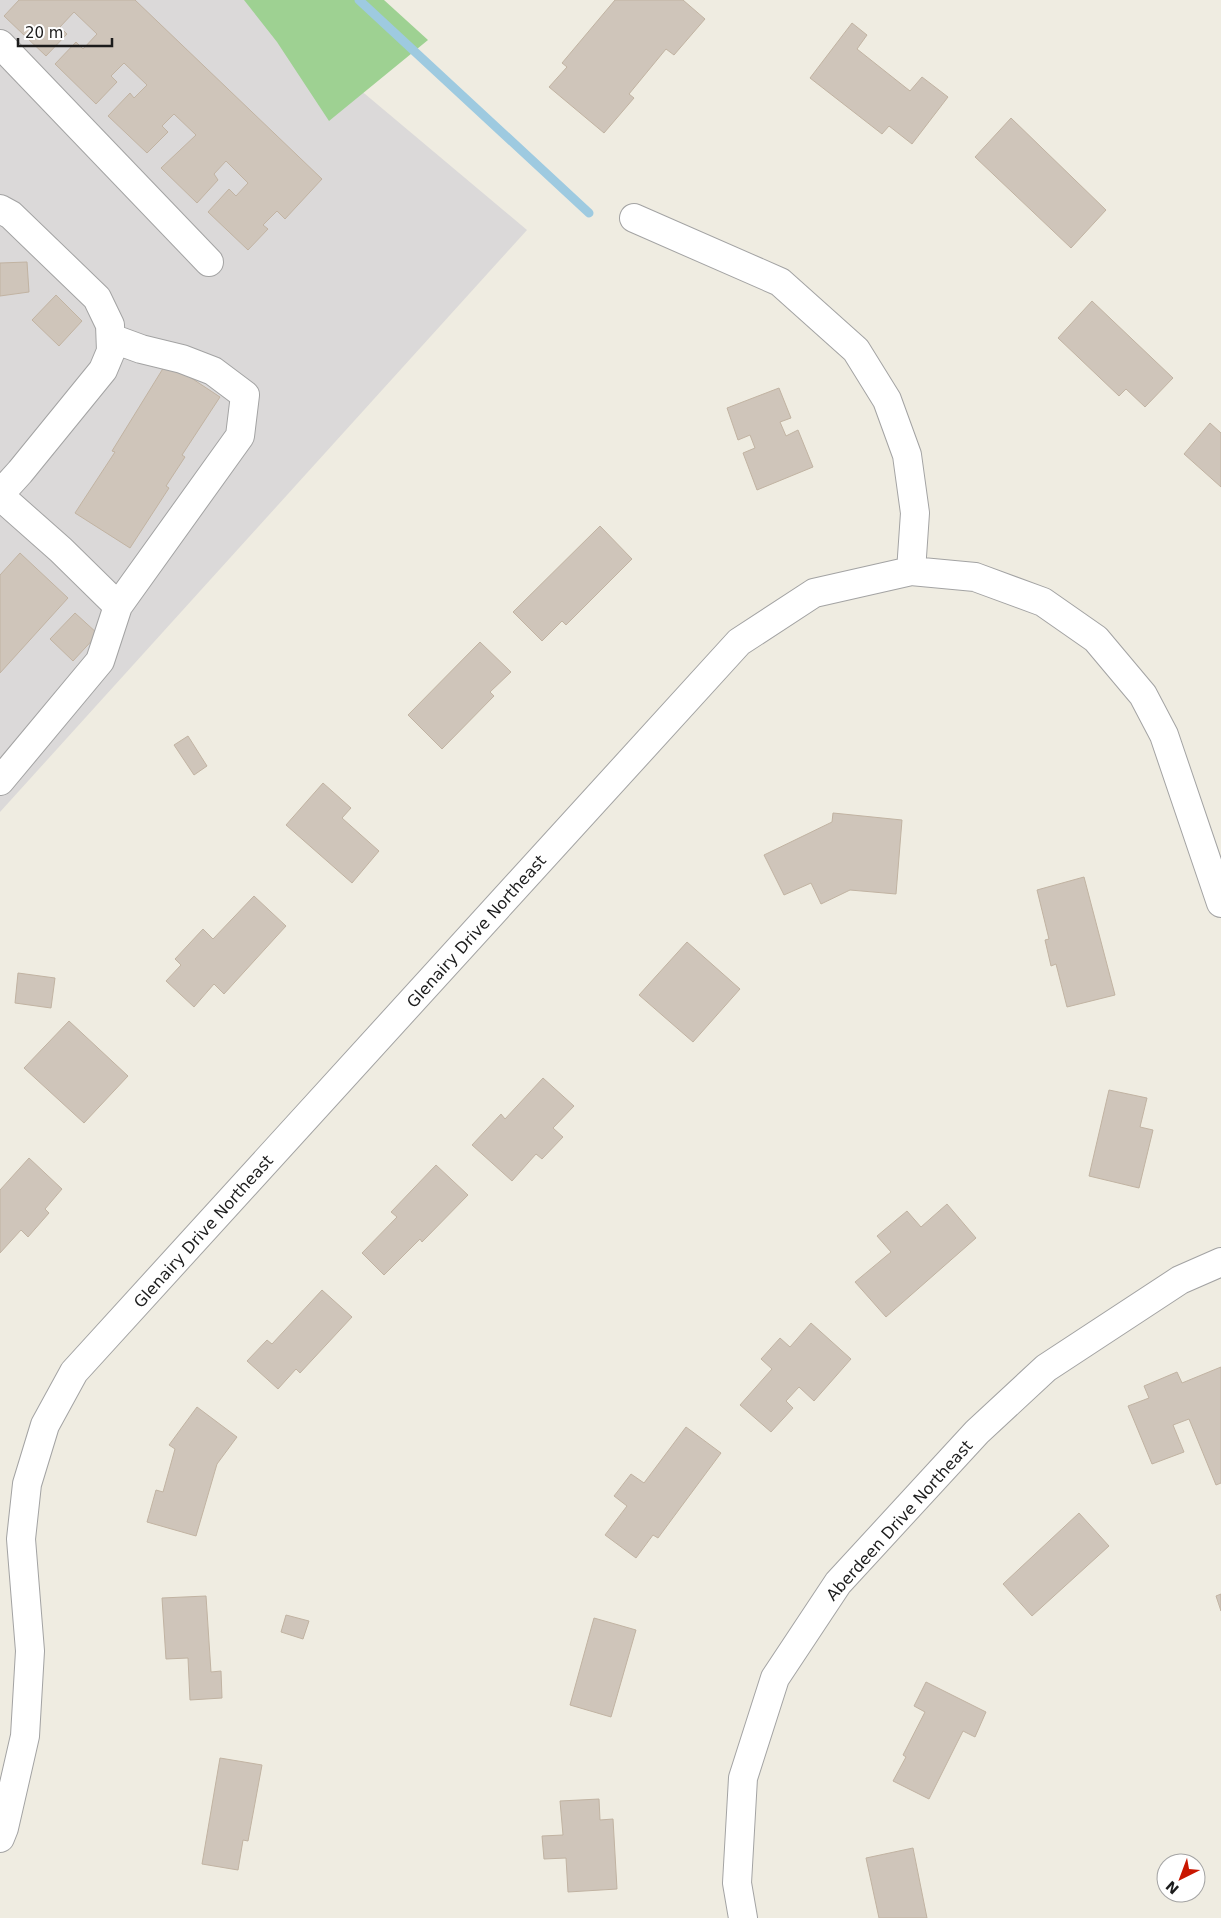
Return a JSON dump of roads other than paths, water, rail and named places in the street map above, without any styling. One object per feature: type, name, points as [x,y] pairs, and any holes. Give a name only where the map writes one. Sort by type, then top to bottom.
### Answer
[{"type":"street","points":[[0,44],[209,262]]},
{"type":"street","points":[[0,209],[11,215],[97,298],[110,324],[111,338],[111,351],[103,370],[0,495],[61,550],[118,606]]},
{"type":"street","points":[[634,218],[780,282],[856,350],[887,400],[907,455],[915,513],[911,571]]},
{"type":"street","points":[[0,781],[100,661],[118,606],[240,436],[245,395],[213,371],[182,359],[141,349],[111,338]]},
{"type":"street","name":"Glenairy Drive Northeast","points":[[0,1838],[26,1736],[30,1651],[21,1539],[27,1484],[45,1425],[74,1372],[739,642],[814,593],[911,571],[975,577],[1043,602],[1096,639],[1143,695],[1164,735],[1221,903]]},
{"type":"street","name":"Aberdeen Drive Northeast","points":[[743,1918],[737,1883],[743,1778],[775,1678],[838,1583],[977,1432],[1046,1368],[1180,1280],[1221,1262]]},
{"type":"waterway","points":[[359,0],[589,213]]}]
